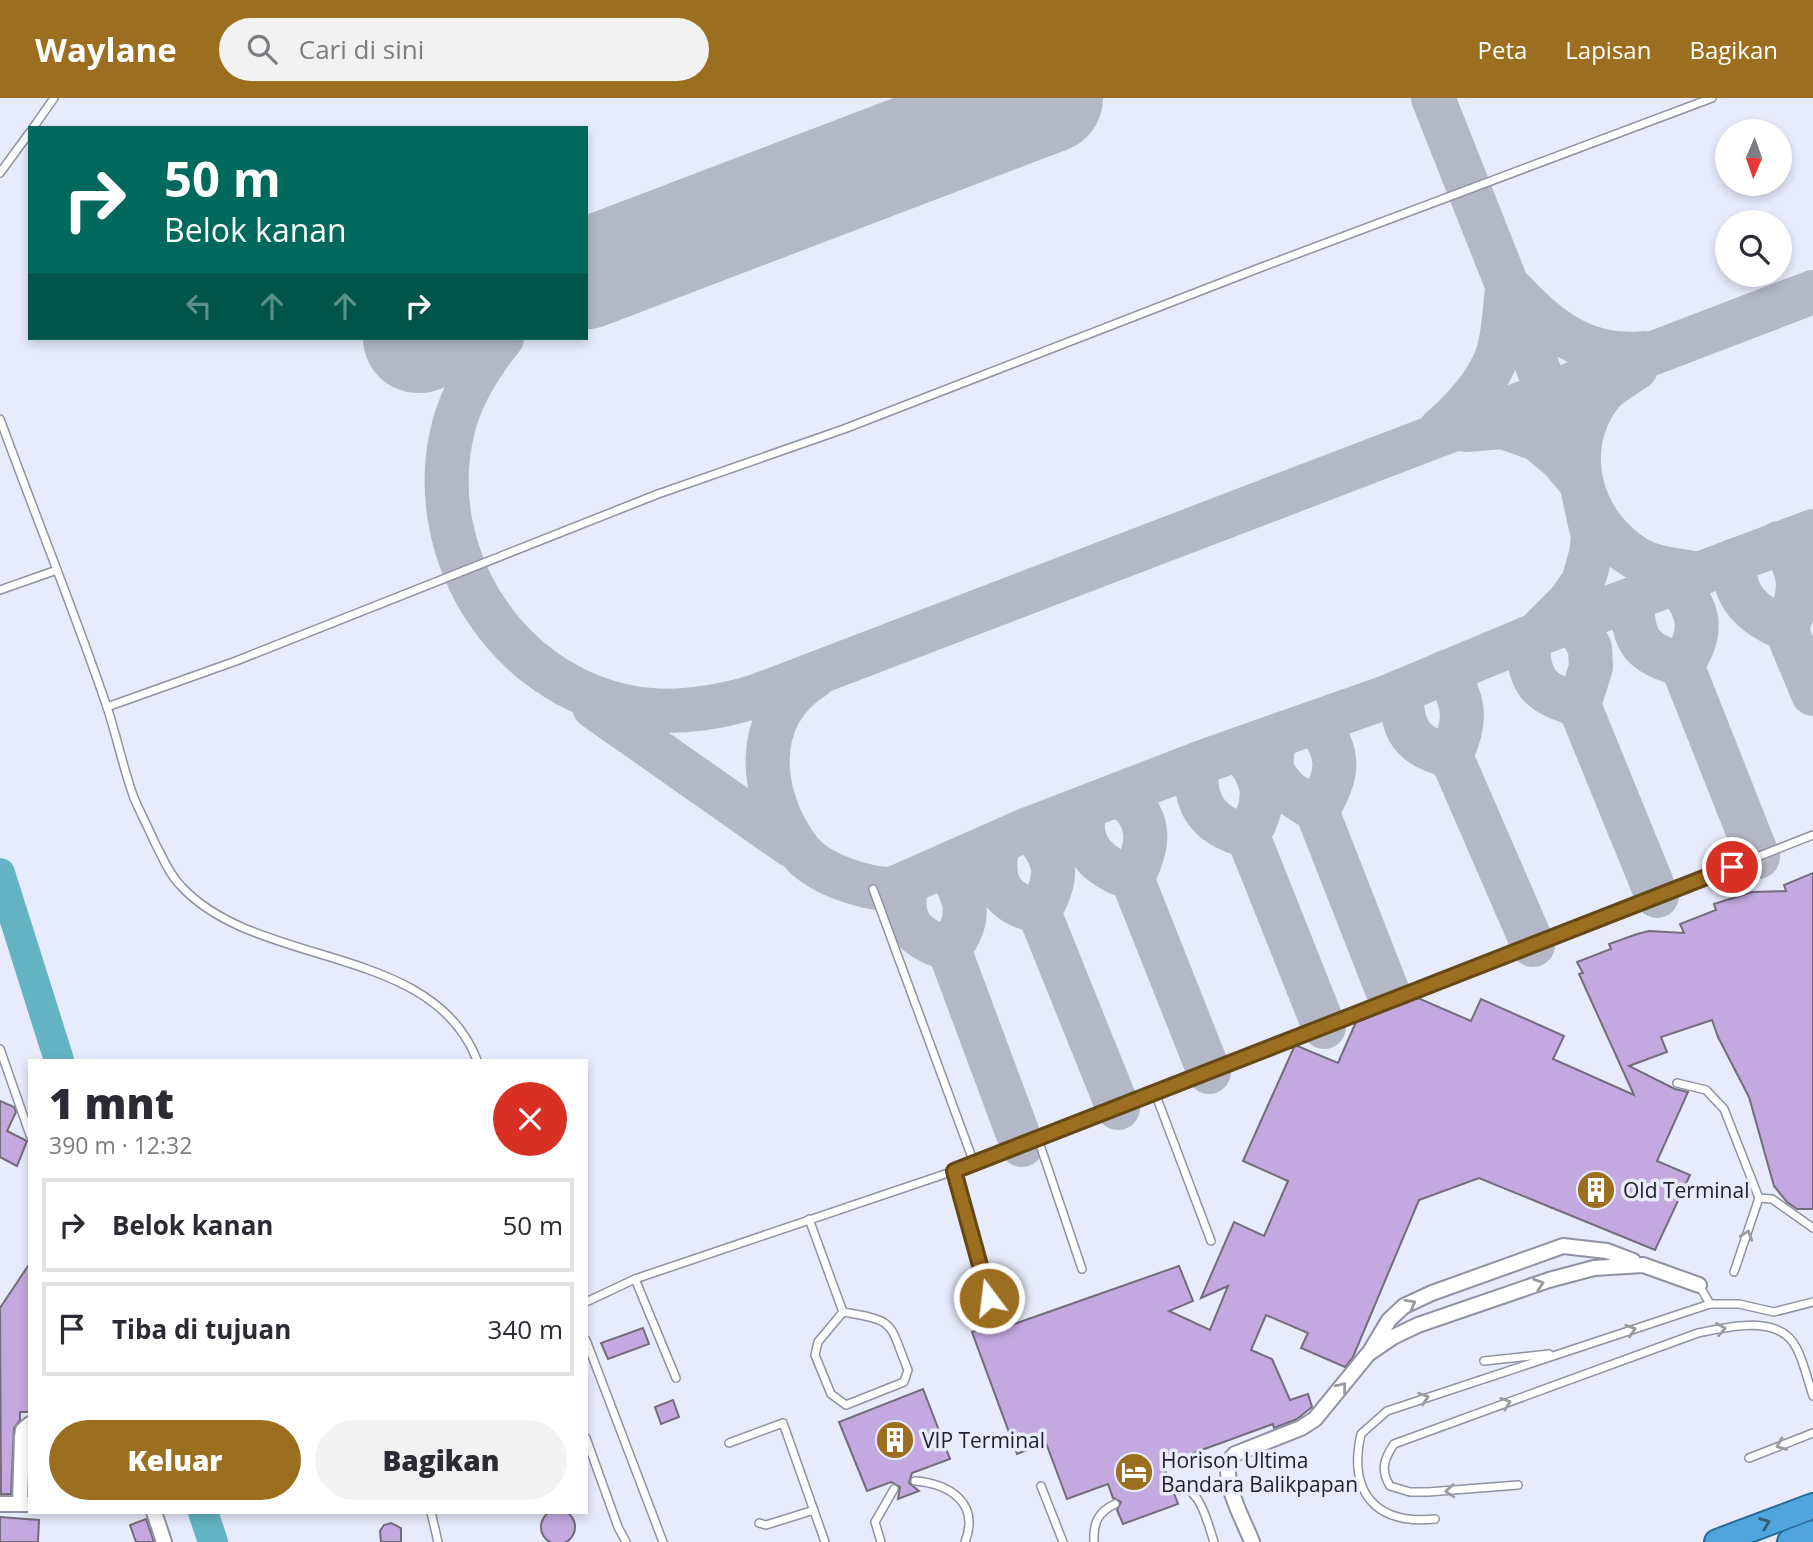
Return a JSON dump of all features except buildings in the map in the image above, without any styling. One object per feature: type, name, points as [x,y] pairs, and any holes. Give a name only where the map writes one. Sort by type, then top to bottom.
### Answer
[{"type":"highway","points":[[1717,1542],[1813,1506]]},
{"type":"highway","points":[[1790,1542],[1813,1534]]},
{"type":"street","points":[[1252,1542],[1226,1473],[1229,1459],[1235,1454],[1301,1428],[1315,1419],[1368,1354],[1389,1320],[1404,1306],[1432,1293],[1563,1246],[1607,1251],[1699,1285]]},
{"type":"street","points":[[1368,1354],[1393,1337],[1418,1325],[1549,1280],[1594,1268],[1643,1265]]},
{"type":"street","points":[[0,1504],[25,1504],[22,1437],[23,1430],[28,1426]]},
{"type":"street","points":[[156,1514],[164,1542]]},
{"type":"lane","points":[[34,126],[54,98]]},
{"type":"lane","points":[[107,707],[236,662],[659,495],[844,429],[1262,267],[1712,98]]},
{"type":"lane","points":[[0,173],[28,134]]},
{"type":"lane","points":[[0,419],[4,440],[57,570],[107,707],[135,799],[165,863],[180,886],[206,909],[252,931],[312,950],[418,991],[451,1017],[476,1059]]},
{"type":"lane","points":[[0,590],[57,570]]},
{"type":"lane","points":[[588,1301],[635,1279],[954,1171],[1813,835]]},
{"type":"lane","points":[[873,889],[974,1163]]},
{"type":"lane","points":[[0,1049],[28,1129]]},
{"type":"lane","points":[[1678,1083],[1706,1090],[1724,1109],[1759,1198],[1734,1272]]},
{"type":"lane","points":[[1155,1093],[1211,1241]]},
{"type":"lane","points":[[1038,1139],[1082,1269]]},
{"type":"lane","points":[[954,1171],[989,1298]]},
{"type":"lane","points":[[1759,1198],[1772,1199],[1813,1228]]},
{"type":"lane","points":[[809,1219],[843,1312]]},
{"type":"lane","points":[[635,1279],[676,1378]]},
{"type":"lane","points":[[1699,1285],[1710,1304]]},
{"type":"lane","points":[[1787,1310],[1813,1296]]},
{"type":"lane","points":[[1435,1518],[1415,1521],[1381,1511],[1371,1501],[1356,1469],[1361,1434],[1387,1410],[1710,1304],[1739,1304],[1774,1312],[1813,1302]]},
{"type":"lane","points":[[843,1312],[880,1318],[889,1324],[908,1370],[904,1382],[846,1405],[831,1394],[815,1355],[818,1342],[843,1312]]},
{"type":"lane","points":[[1518,1485],[1410,1492],[1390,1486],[1384,1478],[1383,1466],[1394,1444],[1698,1333],[1729,1327],[1753,1325],[1772,1328],[1790,1338],[1798,1350],[1813,1396]]},
{"type":"lane","points":[[588,1345],[663,1542]]},
{"type":"lane","points":[[1483,1362],[1567,1351]]},
{"type":"lane","points":[[729,1443],[783,1423],[825,1542]]},
{"type":"lane","points":[[1749,1458],[1813,1433]]},
{"type":"lane","points":[[588,1444],[626,1542]]},
{"type":"lane","points":[[915,1481],[934,1483],[958,1495],[969,1520],[965,1542]]},
{"type":"lane","points":[[1169,1481],[1181,1483],[1198,1497],[1214,1542]]},
{"type":"lane","points":[[1041,1486],[1063,1542]]},
{"type":"lane","points":[[881,1542],[874,1522],[894,1489]]},
{"type":"lane","points":[[1094,1542],[1097,1518],[1102,1510],[1115,1504]]},
{"type":"lane","points":[[760,1523],[766,1525],[814,1510]]},
{"type":"lane","points":[[431,1514],[438,1542]]},
{"type":"waterway","points":[[0,873],[59,1059]]},
{"type":"waterway","points":[[204,1514],[213,1542]]},
{"type":"taxiway","points":[[1433,98],[1581,483]]},
{"type":"taxiway","points":[[588,278],[622,261]]},
{"type":"taxiway","points":[[1440,430],[1471,399],[1495,361],[1502,336],[1507,290]]},
{"type":"taxiway","points":[[1514,292],[1556,330],[1588,347],[1624,354],[1644,353]]},
{"type":"taxiway","points":[[500,340],[474,379],[462,401],[454,425],[447,474],[451,523],[465,570],[488,612],[519,649],[557,679],[601,700],[650,710],[677,711],[754,697],[1813,292]]},
{"type":"taxiway","points":[[1636,368],[1604,390],[1588,415],[1581,438],[1579,461],[1582,484],[1589,506],[1601,526],[1636,558],[1651,565],[1699,574]]},
{"type":"taxiway","points":[[1466,430],[1503,427],[1537,439],[1562,460],[1581,483],[1593,537],[1591,554],[1583,582],[1570,601],[1541,630]]},
{"type":"taxiway","points":[[814,677],[793,694],[779,714],[771,736],[768,759],[776,807],[786,830],[800,851],[818,867],[856,883],[892,889],[1021,832],[1205,761],[1387,697],[1528,638],[1813,531]]},
{"type":"taxiway","points":[[1779,543],[1793,563],[1798,584],[1795,605],[1786,629],[1813,694]]},
{"type":"taxiway","points":[[1735,560],[1737,585],[1747,604],[1764,618],[1786,629]]},
{"type":"taxiway","points":[[1676,582],[1691,603],[1697,622],[1694,642],[1682,665]]},
{"type":"taxiway","points":[[1632,599],[1634,626],[1642,643],[1657,655],[1682,665]]},
{"type":"taxiway","points":[[1575,620],[1590,648],[1591,667],[1579,705],[1657,896]]},
{"type":"taxiway","points":[[1528,638],[1530,665],[1538,683],[1553,696],[1579,705]]},
{"type":"taxiway","points":[[1682,665],[1758,857]]},
{"type":"taxiway","points":[[1445,672],[1457,693],[1462,713],[1451,756],[1533,945]]},
{"type":"taxiway","points":[[1401,691],[1404,716],[1411,735],[1426,748],[1451,756]]},
{"type":"taxiway","points":[[594,707],[792,846]]},
{"type":"taxiway","points":[[1315,723],[1330,745],[1334,766],[1329,787],[1317,811]]},
{"type":"taxiway","points":[[1273,745],[1271,767],[1277,779],[1287,791],[1317,811],[1391,1000]]},
{"type":"taxiway","points":[[1240,749],[1255,771],[1262,791],[1259,812],[1248,836],[1324,1027]]},
{"type":"taxiway","points":[[1196,765],[1198,792],[1206,812],[1223,826],[1248,836]]},
{"type":"taxiway","points":[[1120,794],[1138,813],[1145,833],[1142,855],[1132,878]]},
{"type":"taxiway","points":[[1086,808],[1083,833],[1092,853],[1109,868],[1132,878]]},
{"type":"taxiway","points":[[1030,829],[1046,849],[1053,868],[1050,888],[1039,912],[1118,1108]]},
{"type":"taxiway","points":[[998,843],[995,869],[1000,888],[1015,902],[1039,912]]},
{"type":"taxiway","points":[[945,866],[959,887],[965,908],[962,928],[949,949]]},
{"type":"taxiway","points":[[1132,878],[1209,1072]]},
{"type":"taxiway","points":[[907,884],[905,909],[912,927],[926,940],[949,949]]},
{"type":"taxiway","points":[[949,949],[1022,1145]]},
{"type":"runway","points":[[588,273],[1048,98]]},
{"type":"place","name":"Old Terminal","points":[[1596,1190]]},
{"type":"place","name":"VIP Terminal","points":[[895,1440]]},
{"type":"place","name":"Horison Ultima Bandara Balikpapan","points":[[1134,1472]]},
{"type":"route","points":[[989,1298],[954,1171],[1732,867]]}]
